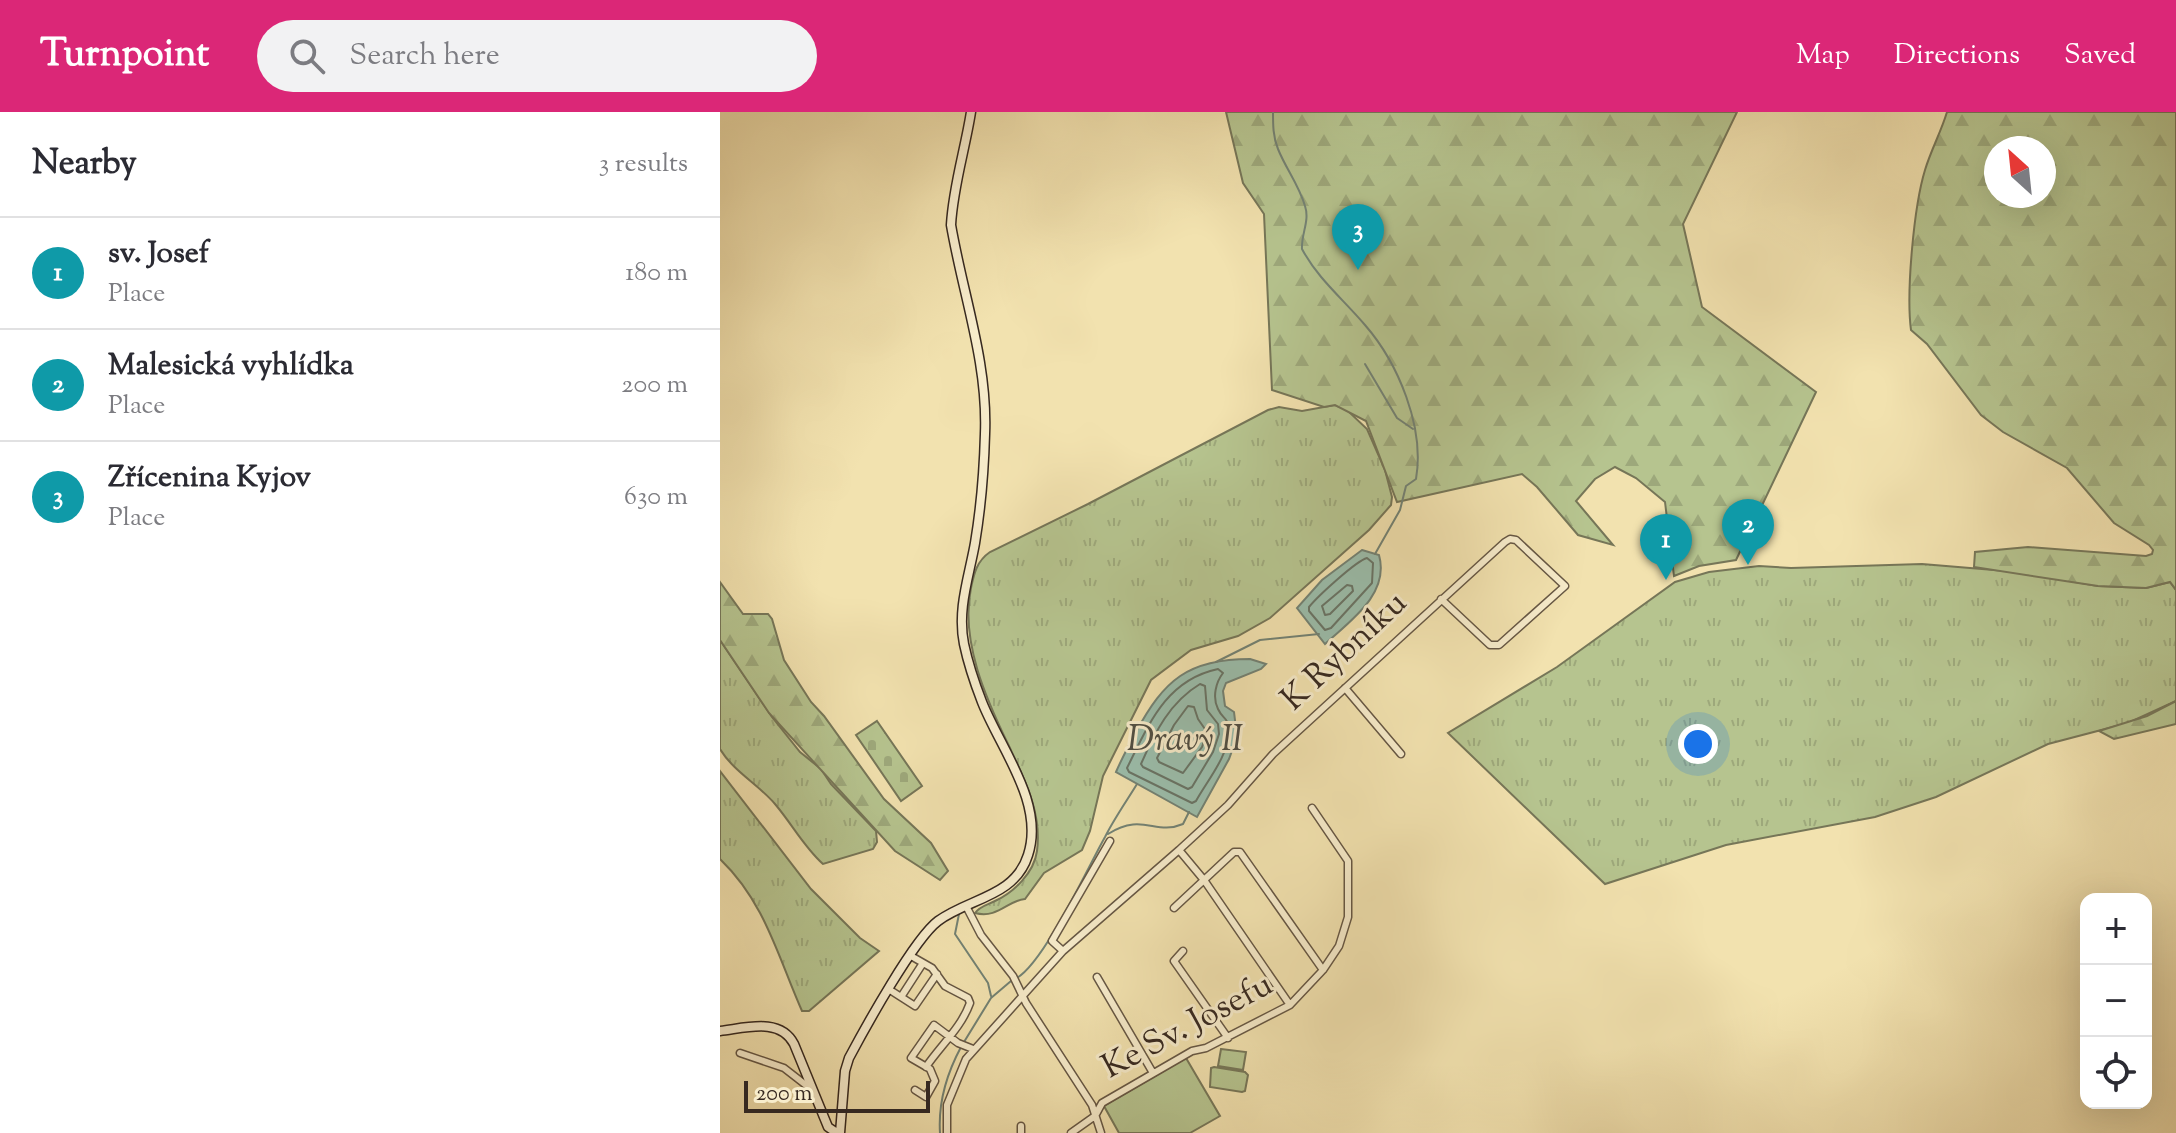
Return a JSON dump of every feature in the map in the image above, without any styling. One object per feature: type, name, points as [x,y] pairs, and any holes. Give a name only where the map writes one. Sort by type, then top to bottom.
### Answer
[{"type":"street","points":[[720,1031],[763,1026],[784,1030],[794,1044],[828,1127],[839,1133],[849,1058],[911,956],[934,924],[1012,883],[1028,858],[1031,835],[1024,793],[982,702],[964,646],[961,625],[963,597],[975,542],[986,431],[982,372],[951,225],[971,112]]},
{"type":"street","name":"K Rybníku","points":[[947,1133],[947,1105],[970,1048],[1023,997],[1063,951],[1228,805],[1263,763],[1441,599],[1505,542],[1516,540],[1565,586],[1499,645],[1490,645],[1441,599]]},
{"type":"street","points":[[1345,688],[1401,754]]},
{"type":"street","points":[[1393,744],[1401,737]]},
{"type":"street","name":"Ke Sv. Josefu","points":[[1071,1133],[1095,1116],[1102,1103],[1153,1073],[1290,1005],[1323,970],[1339,946],[1348,917],[1348,861],[1312,808]]},
{"type":"street","points":[[1063,951],[1052,941],[1110,841]]},
{"type":"street","points":[[1179,850],[1204,880],[1290,1005]]},
{"type":"street","points":[[1174,908],[1236,852],[1242,855],[1323,970]]},
{"type":"street","points":[[966,906],[984,940],[1014,979],[1092,1105],[1101,1133]]},
{"type":"street","points":[[1183,951],[1174,961],[1228,1038]]},
{"type":"street","points":[[911,956],[970,1003],[926,1067]]},
{"type":"street","points":[[901,997],[923,963]]},
{"type":"street","points":[[890,990],[915,1006],[937,974]]},
{"type":"street","points":[[1097,977],[1153,1073]]},
{"type":"street","points":[[915,1090],[926,1097],[932,1089],[934,1075],[911,1058],[934,1025],[970,1048]]},
{"type":"street","points":[[740,1053],[784,1068],[814,1091]]},
{"type":"green space","points":[[1226,112],[1737,112],[1683,224],[1702,307],[1816,392],[1736,560],[1699,566],[1674,576],[1665,502],[1636,478],[1615,467],[1595,479],[1576,501],[1613,545],[1578,535],[1522,474],[1397,502],[1366,421],[1335,405],[1324,407],[1272,390],[1264,214],[1243,183]]},
{"type":"green space","points":[[1947,112],[2176,112],[2176,590],[2170,582],[2146,588],[2098,586],[1974,567],[1975,552],[2028,547],[2146,556],[2153,550],[2114,523],[2067,468],[2003,432],[1981,415],[1927,344],[1911,330],[1910,272],[1914,226],[1925,170]]},
{"type":"green space","points":[[1335,405],[1347,410],[1367,429],[1385,470],[1391,505],[1369,530],[1270,618],[1238,636],[1191,650],[1151,680],[1103,776],[1090,831],[1082,850],[1044,873],[1025,899],[990,913],[975,913],[1022,881],[1035,859],[1038,837],[1031,797],[984,689],[972,649],[969,608],[972,583],[979,563],[990,552],[1268,410],[1279,407],[1302,411]]},
{"type":"green space","points":[[1922,564],[2018,572],[2098,586],[2146,588],[2170,582],[2176,590],[2176,701],[2128,723],[2048,744],[1936,797],[1875,817],[1726,845],[1605,884],[1448,733],[1557,667],[1675,582],[1709,572],[1759,566]]},
{"type":"green space","points":[[720,582],[743,614],[768,614],[772,619],[784,660],[811,702],[884,799],[931,843],[948,871],[940,880],[895,851],[769,713],[720,640]]},
{"type":"green space","points":[[720,640],[772,717],[800,752],[821,769],[831,784],[876,831],[877,842],[873,849],[823,864],[775,804],[720,749]]},
{"type":"green space","points":[[2176,701],[2176,724],[2114,739],[2099,731],[2147,716]]},
{"type":"green space","points":[[877,721],[922,786],[901,801],[856,735]]},
{"type":"green space","points":[[720,771],[811,889],[860,938],[879,951],[809,1011],[802,1011],[748,893],[720,859]]},
{"type":"green space","points":[[1221,1049],[1246,1052],[1243,1070],[1218,1066]]},
{"type":"green space","points":[[1186,1058],[1220,1116],[1190,1133],[1119,1133],[1104,1106]]},
{"type":"green space","points":[[1211,1068],[1245,1072],[1248,1075],[1245,1091],[1210,1087]]},
{"type":"water","points":[[1362,550],[1379,555],[1379,582],[1366,606],[1325,644],[1297,608],[1322,580]]},
{"type":"water","name":"Dravý II","points":[[1250,659],[1266,664],[1226,683],[1223,691],[1225,706],[1234,712],[1237,737],[1229,759],[1197,817],[1116,772],[1146,714],[1168,686],[1194,668],[1228,660]]},
{"type":"waterway","points":[[1273,112],[1276,144],[1306,212],[1302,249],[1323,279],[1377,340],[1398,377],[1413,417],[1418,459],[1416,479],[1406,486],[1400,510],[1375,554]]},
{"type":"waterway","points":[[1365,364],[1397,418],[1413,429]]},
{"type":"waterway","points":[[1216,662],[1260,640],[1319,634]]},
{"type":"waterway","points":[[1017,978],[1040,953],[1052,934],[1137,784]]},
{"type":"waterway","points":[[1108,834],[1140,824],[1173,827],[1183,824],[1189,812]]},
{"type":"waterway","points":[[959,914],[955,934],[988,983],[991,996]]},
{"type":"waterway","points":[[964,1042],[991,998],[1011,981]]},
{"type":"waterway","points":[[940,1133],[944,1089],[961,1047]]},
{"type":"place","name":"Zřícenina Kyjov","points":[[1358,270]]},
{"type":"place","name":"Malesická vyhlídka","points":[[1748,565]]},
{"type":"place","name":"sv. Josef","points":[[1666,580]]}]
